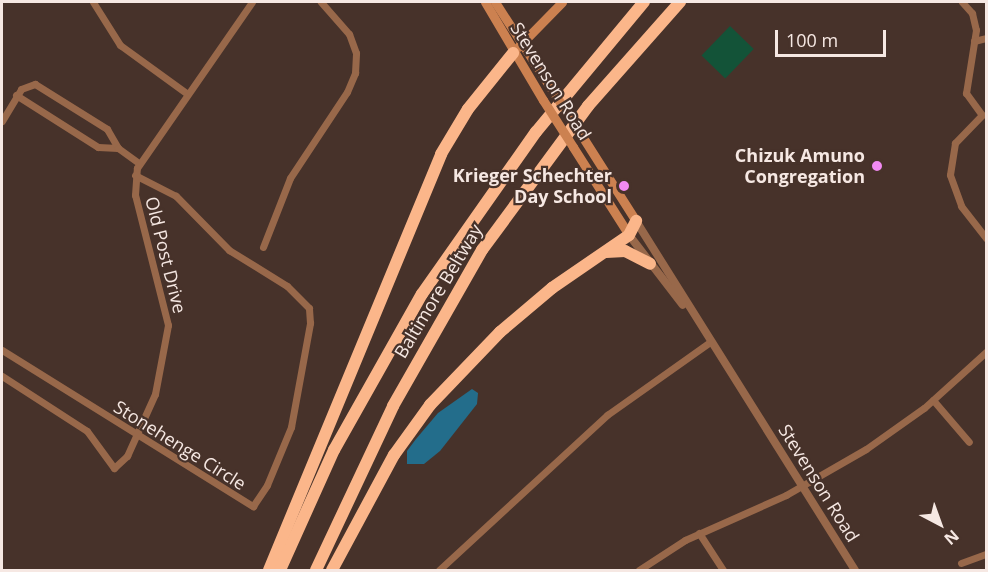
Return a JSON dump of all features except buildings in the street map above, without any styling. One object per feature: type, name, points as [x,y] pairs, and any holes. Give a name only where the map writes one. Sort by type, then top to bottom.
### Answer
[{"type":"highway","name":"Baltimore Beltway","points":[[280,570],[334,450],[422,294],[536,132],[644,2]]},
{"type":"highway","name":"Baltimore Beltway","points":[[316,570],[393,406],[482,250],[588,106],[680,2]]},
{"type":"highway","points":[[269,570],[441,154],[468,109],[513,53]]},
{"type":"highway","points":[[332,570],[394,455],[430,405],[524,311],[629,235],[636,221]]},
{"type":"highway","points":[[605,252],[625,251],[650,264]]},
{"type":"main road","name":"Stevenson Road","points":[[484,2],[513,53],[629,235]]},
{"type":"main road","name":"Stevenson Road","points":[[495,2],[636,221]]},
{"type":"main road","points":[[513,53],[562,2]]},
{"type":"street","points":[[93,2],[120,45],[186,93]]},
{"type":"street","name":"Old Post Drive","points":[[2,376],[87,431],[114,468],[127,456],[138,436],[159,381],[168,325],[135,195],[135,176],[139,163],[186,93],[252,2]]},
{"type":"street","points":[[263,247],[290,178],[347,92],[355,74],[356,53],[350,34],[321,2]]},
{"type":"street","points":[[962,2],[974,17],[974,41],[966,93],[984,117],[955,143],[949,168],[961,206],[987,238]]},
{"type":"street","points":[[974,41],[987,38]]},
{"type":"street","points":[[2,121],[16,95],[25,85],[40,85],[107,129],[118,148],[139,163]]},
{"type":"street","points":[[16,95],[98,147],[118,148]]},
{"type":"street","name":"Stonehenge Circle","points":[[2,350],[253,506],[267,485],[291,427],[311,315],[295,292],[243,262],[176,196],[135,176]]},
{"type":"street","name":"Stevenson Road","points":[[636,221],[697,322],[855,570]]},
{"type":"street","name":"Stevenson Road","points":[[629,235],[697,322]]},
{"type":"street","points":[[439,570],[606,415],[710,342]]},
{"type":"street","points":[[639,570],[699,533],[802,487],[882,438],[933,400],[987,352]]},
{"type":"street","points":[[933,400],[969,442]]},
{"type":"street","points":[[699,533],[723,570]]},
{"type":"street","points":[[960,563],[987,554]]},
{"type":"green space","points":[[730,26],[754,49],[725,78],[702,55]]},
{"type":"water","points":[[472,389],[478,393],[477,404],[440,451],[424,464],[407,464],[407,451],[438,413]]},
{"type":"place","name":"Chizuk Amuno Congregation","points":[[877,166]]},
{"type":"place","name":"Krieger Schechter Day School","points":[[624,186]]}]
